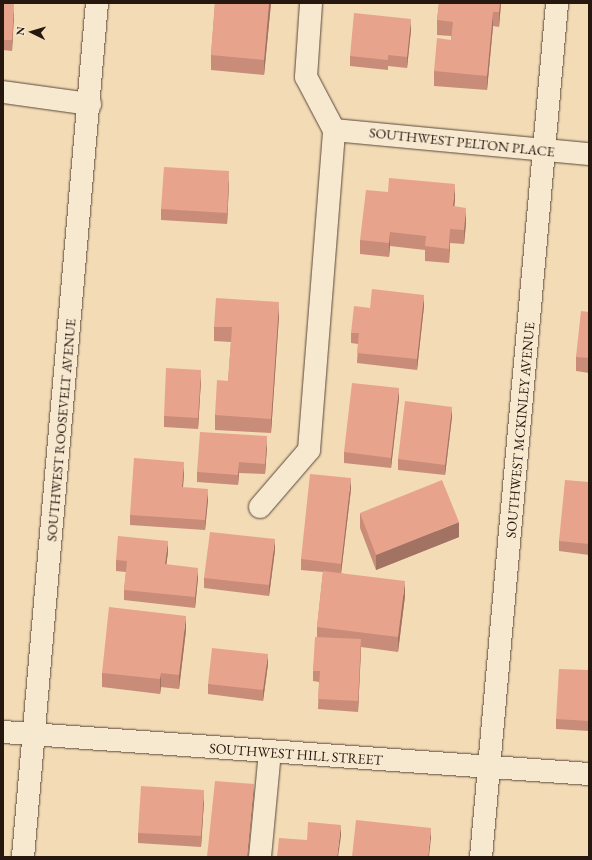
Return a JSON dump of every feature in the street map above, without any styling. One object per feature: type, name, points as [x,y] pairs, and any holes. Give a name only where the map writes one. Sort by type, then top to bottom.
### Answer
[{"type":"street","name":"SOUTHWEST ROOSEVELT AVENUE","points":[[23,857],[90,104],[97,3]]},
{"type":"street","points":[[260,507],[309,450],[334,130],[306,77],[311,3]]},
{"type":"street","name":"SOUTHWEST MCKINLEY AVENUE","points":[[481,857],[557,3]]},
{"type":"street","points":[[3,92],[90,104]]},
{"type":"street","name":"SOUTHWEST PELTON PLACE","points":[[334,130],[589,154]]},
{"type":"street","name":"SOUTHWEST HILL STREET","points":[[3,732],[33,736],[589,774]]},
{"type":"street","points":[[260,857],[270,752]]},
{"type":"building","points":[[3,3],[14,3],[12,40],[3,40]]},
{"type":"building","points":[[215,3],[269,3],[264,60],[211,55]]},
{"type":"building","points":[[439,3],[500,3],[499,12],[493,12],[487,76],[434,71],[437,38],[451,40],[453,22],[437,20]]},
{"type":"building","points":[[354,13],[411,19],[407,57],[388,55],[388,60],[350,56]]},
{"type":"building","points":[[164,167],[229,171],[227,213],[161,209]]},
{"type":"building","points":[[389,178],[455,184],[453,206],[466,208],[464,230],[450,229],[449,249],[425,246],[426,236],[390,232],[389,243],[360,240],[366,190],[388,192]]},
{"type":"building","points":[[372,289],[424,295],[417,359],[357,353],[359,333],[351,333],[354,306],[370,308]]},
{"type":"building","points":[[216,298],[279,302],[271,419],[215,415],[217,380],[228,381],[232,327],[214,327]]},
{"type":"building","points":[[581,311],[589,312],[589,358],[576,357]]},
{"type":"building","points":[[166,368],[201,370],[198,418],[164,416]]},
{"type":"building","points":[[352,383],[399,388],[391,458],[344,452]]},
{"type":"building","points":[[405,401],[452,407],[445,465],[398,459]]},
{"type":"building","points":[[200,432],[267,436],[265,464],[239,462],[238,475],[197,472]]},
{"type":"building","points":[[134,458],[184,462],[182,487],[208,489],[205,520],[130,515]]},
{"type":"building","points":[[310,474],[351,478],[341,564],[301,559]]},
{"type":"building","points":[[442,480],[459,522],[376,555],[360,513]]},
{"type":"building","points":[[565,480],[589,482],[589,544],[559,541]]},
{"type":"building","points":[[210,532],[275,539],[269,585],[204,578]]},
{"type":"building","points":[[118,536],[168,541],[165,564],[198,568],[195,597],[124,590],[127,561],[116,560]]},
{"type":"building","points":[[323,571],[405,581],[398,637],[317,627]]},
{"type":"building","points":[[109,607],[186,616],[179,675],[161,673],[160,679],[102,673]]},
{"type":"building","points":[[315,637],[361,639],[358,701],[318,699],[320,671],[313,671]]},
{"type":"building","points":[[212,648],[268,654],[263,690],[208,684]]},
{"type":"building","points":[[559,669],[589,670],[589,721],[556,719]]},
{"type":"building","points":[[215,781],[254,784],[247,857],[207,857]]},
{"type":"building","points":[[141,786],[204,790],[201,836],[138,833]]},
{"type":"building","points":[[356,820],[431,828],[428,857],[352,857]]},
{"type":"building","points":[[308,822],[341,825],[337,857],[277,857],[279,838],[307,840]]}]
